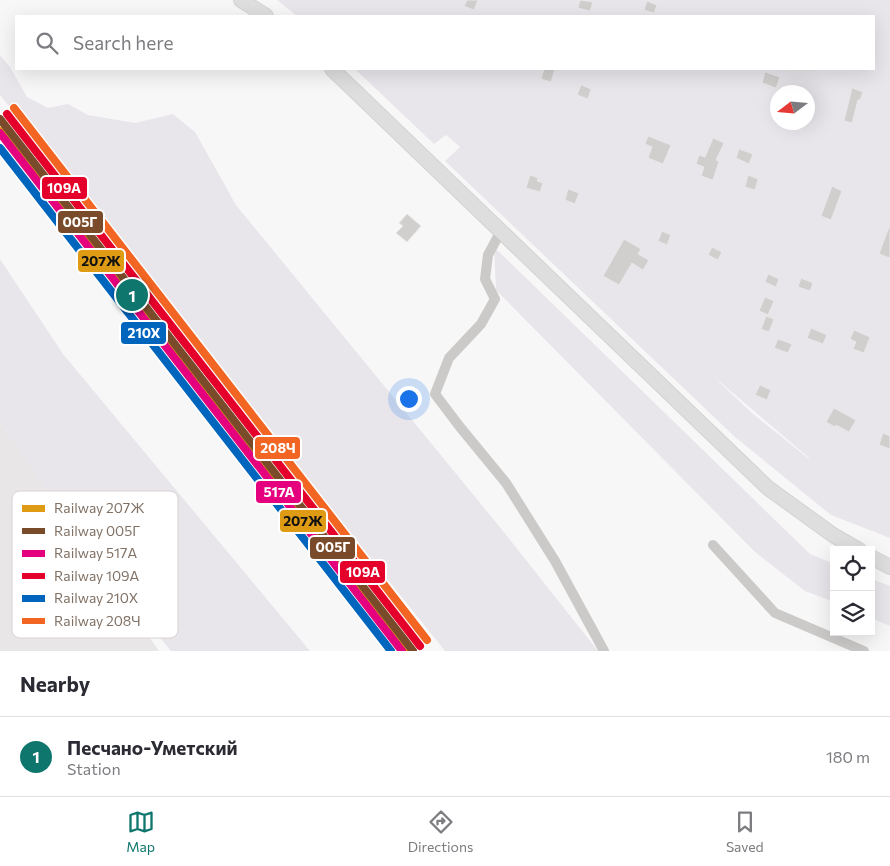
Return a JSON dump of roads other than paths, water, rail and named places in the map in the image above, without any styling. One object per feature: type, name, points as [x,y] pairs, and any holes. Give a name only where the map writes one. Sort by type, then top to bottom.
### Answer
[{"type":"main road","points":[[241,0],[264,15]]},
{"type":"main road","points":[[333,70],[768,488],[852,546]]},
{"type":"main road","points":[[875,559],[889,565]]},
{"type":"street","points":[[501,231],[488,255],[485,279],[495,299],[480,324],[449,358],[435,394],[506,483],[555,561],[604,651]]},
{"type":"street","points":[[713,545],[775,613],[864,651]]},
{"type":"rail line","name":"208Ч","points":[[14,108],[427,640]]},
{"type":"rail line","name":"109А","points":[[7,114],[420,646]]},
{"type":"rail line","name":"005Г","points":[[0,119],[413,651]]},
{"type":"rail line","name":"207Ж","points":[[0,131],[404,651]]},
{"type":"rail line","name":"517А","points":[[0,133],[402,651]]},
{"type":"rail line","name":"210Х","points":[[0,148],[391,651]]},
{"type":"place","name":"Песчано-Уметский","points":[[132,295]]}]
